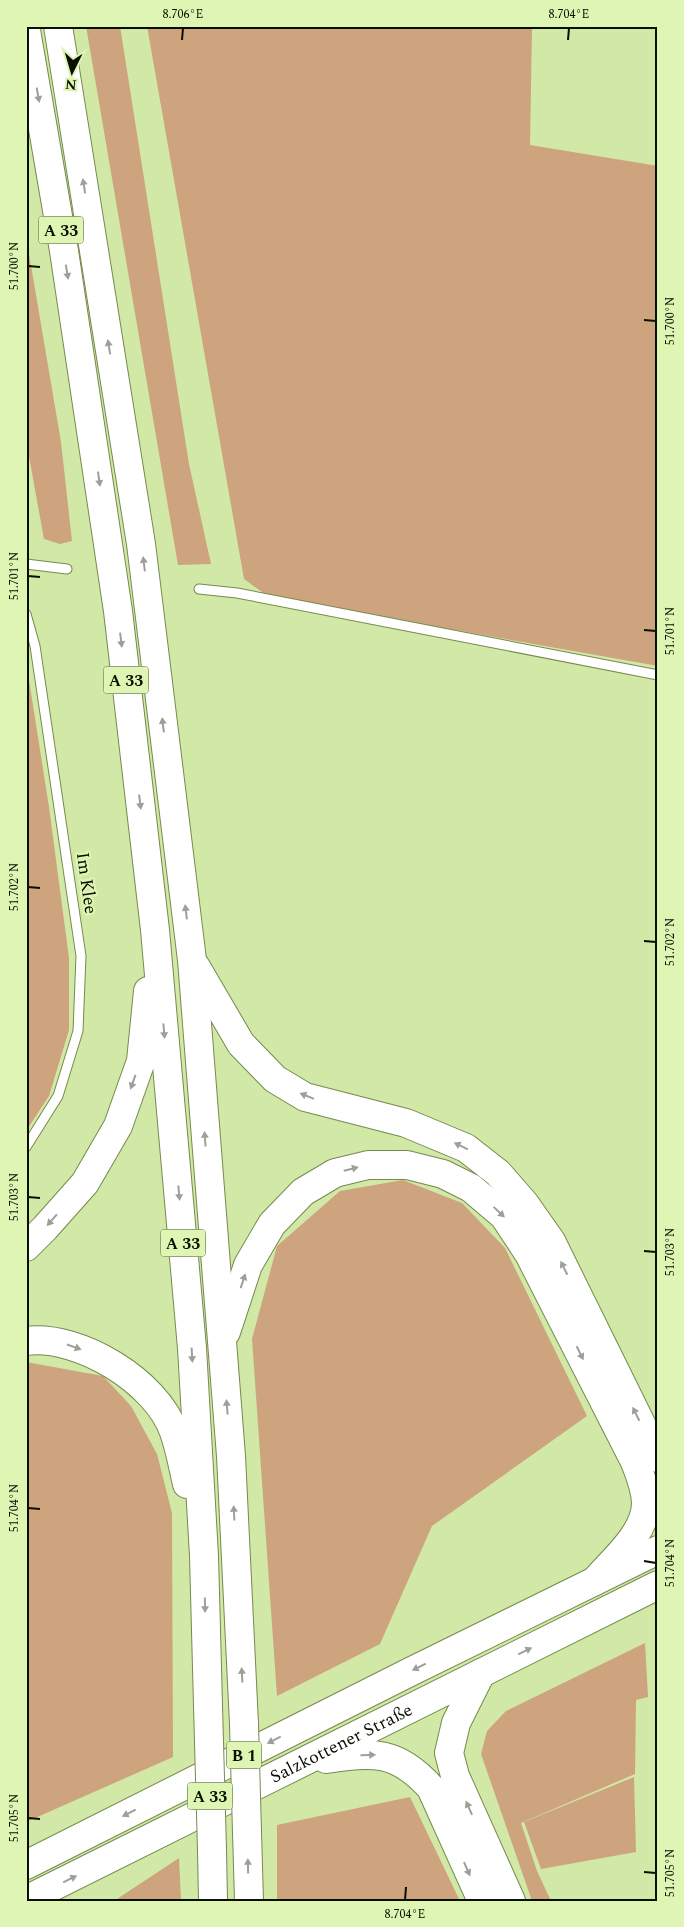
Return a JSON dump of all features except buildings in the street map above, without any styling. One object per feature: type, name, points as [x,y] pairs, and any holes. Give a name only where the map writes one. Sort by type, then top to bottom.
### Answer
[{"type":"highway","name":"A 33","points":[[58,26],[141,544],[192,960],[231,1456],[244,1724],[249,1901]]},
{"type":"highway","name":"A 33","points":[[26,30],[67,270],[118,611],[155,930],[192,1348],[204,1556],[213,1901]]},
{"type":"highway","points":[[26,1247],[85,1183],[118,1126],[141,1061],[155,930]]},
{"type":"highway","points":[[192,960],[240,1044],[275,1078],[305,1097],[406,1123],[466,1148],[498,1173],[526,1204],[551,1241],[658,1458]]},
{"type":"highway","points":[[222,1344],[248,1265],[272,1224],[303,1192],[335,1173],[368,1165],[407,1164],[443,1174],[471,1188],[504,1216],[529,1254],[635,1462],[643,1486],[646,1505],[639,1528],[595,1581]]},
{"type":"highway","points":[[26,1341],[36,1340],[72,1345],[103,1359],[132,1377],[156,1400],[174,1431],[204,1556]]},
{"type":"highway","name":"Salzkottener Straße","points":[[26,1865],[658,1550]]},
{"type":"highway","name":"Salzkottener Straße","points":[[26,1900],[303,1764],[658,1585]]},
{"type":"highway","points":[[481,1673],[456,1723],[449,1753],[454,1776],[511,1901]]},
{"type":"highway","points":[[303,1764],[349,1755],[379,1755],[402,1762],[418,1774],[431,1788],[482,1901]]},
{"type":"lane","points":[[26,564],[67,569]]},
{"type":"lane","points":[[199,589],[236,594],[658,675]]},
{"type":"lane","name":"Im Klee","points":[[26,614],[35,646],[81,956],[78,1031],[58,1096],[26,1147]]},
{"type":"shaded area","points":[[86,26],[120,26],[189,464],[211,564],[178,565]]},
{"type":"shaded area","points":[[147,26],[532,26],[530,145],[658,166],[658,666],[269,597],[244,579]]},
{"type":"shaded area","points":[[26,236],[61,442],[72,541],[60,544],[44,539],[26,440]]},
{"type":"shaded area","points":[[26,661],[49,807],[69,958],[69,1030],[49,1096],[26,1131]]},
{"type":"shaded area","points":[[403,1180],[462,1203],[505,1248],[587,1416],[432,1526],[380,1644],[277,1696],[252,1339],[277,1246],[340,1191]]},
{"type":"shaded area","points":[[26,1362],[103,1376],[131,1406],[157,1454],[172,1513],[173,1757],[26,1822]]},
{"type":"shaded area","points":[[645,1643],[648,1697],[636,1700],[635,1774],[521,1823],[537,1871],[551,1901],[532,1901],[481,1754],[487,1731],[506,1711]]},
{"type":"shaded area","points":[[634,1777],[636,1852],[541,1869],[524,1822]]},
{"type":"shaded area","points":[[410,1797],[460,1901],[277,1901],[277,1825]]},
{"type":"shaded area","points":[[179,1858],[181,1901],[114,1901]]}]
